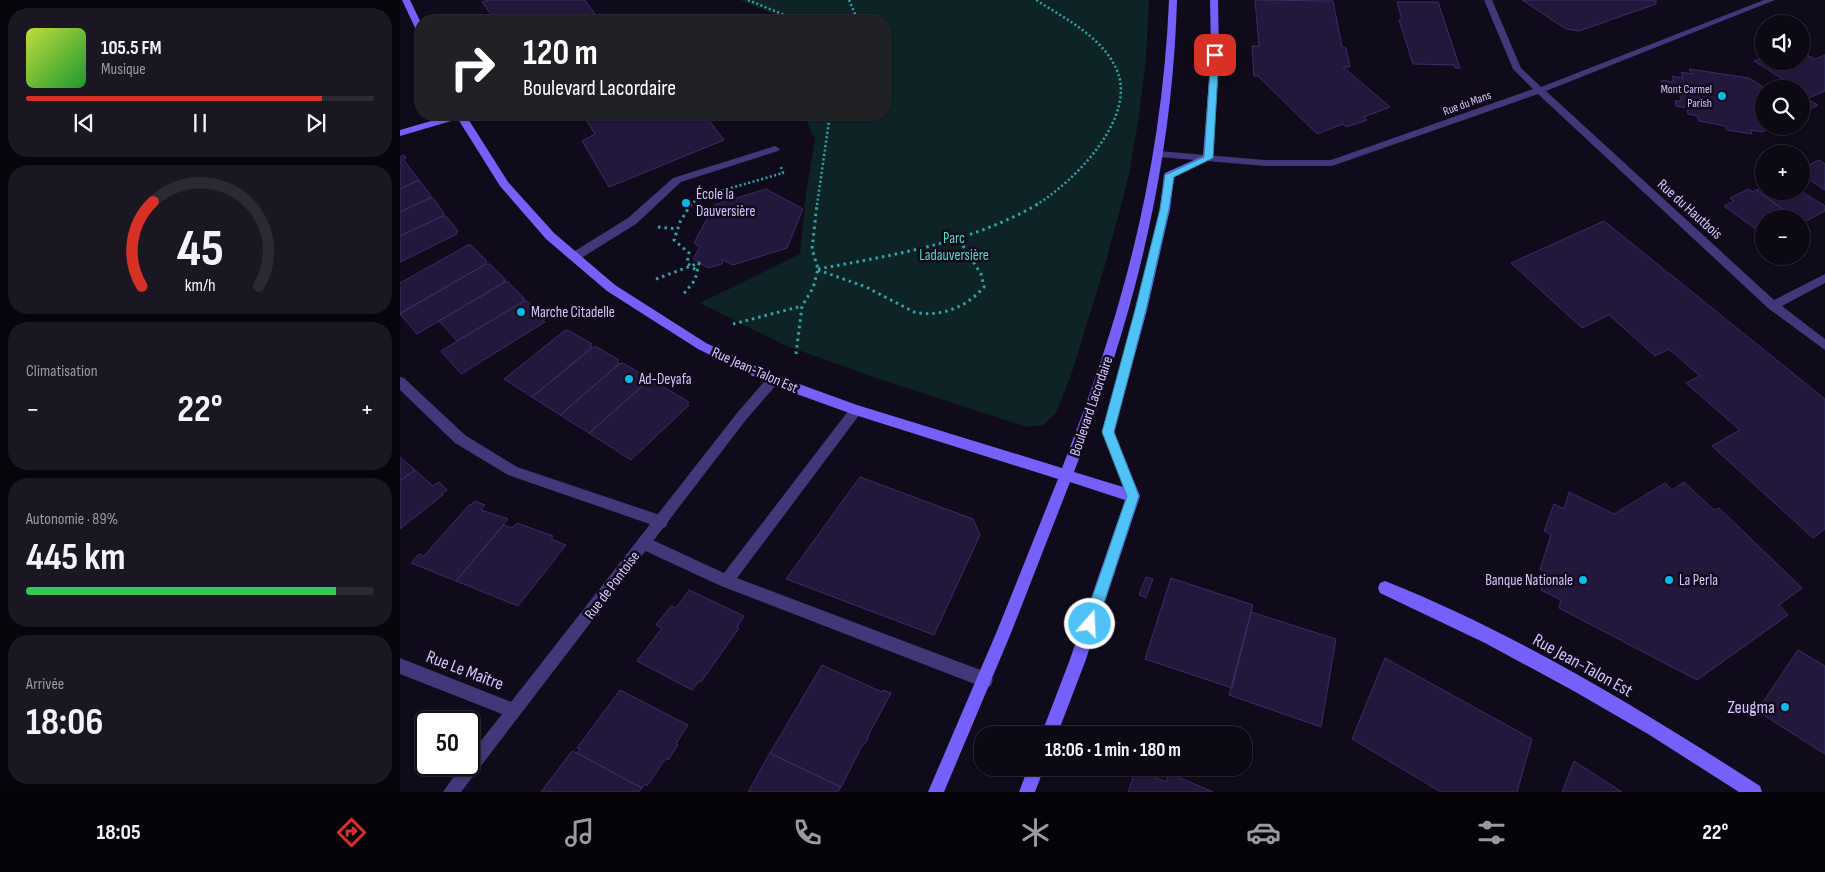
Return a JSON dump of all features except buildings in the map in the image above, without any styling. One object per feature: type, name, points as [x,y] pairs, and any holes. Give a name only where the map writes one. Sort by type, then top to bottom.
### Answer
[{"type":"main road","points":[[406,0],[415,19]]},
{"type":"main road","name":"Boulevard Lacordaire","points":[[936,792],[986,680],[1066,476],[1105,369],[1129,289],[1143,236],[1159,154],[1170,63],[1173,0]]},
{"type":"main road","points":[[1208,158],[1215,55],[1214,0]]},
{"type":"main road","points":[[400,133],[442,120]]},
{"type":"main road","name":"Rue Jean-Talon Est","points":[[465,120],[504,184],[537,222],[574,258],[619,293],[678,331],[726,358],[773,380],[856,410],[1133,496]]},
{"type":"main road","name":"Boulevard Lacordaire","points":[[1133,496],[1108,432],[1143,301],[1164,209],[1169,175],[1208,158]]},
{"type":"main road","points":[[1052,726],[1077,662],[1133,496]]},
{"type":"main road","name":"Rue Jean-Talon Est","points":[[1385,588],[1500,642],[1581,685],[1677,742],[1754,792]]},
{"type":"main road","points":[[1027,792],[1033,776]]},
{"type":"street","name":"Rue du Hautbois","points":[[1488,0],[1517,69],[1538,91],[1774,306],[1825,346]]},
{"type":"street","name":"Rue du Mans","points":[[1159,154],[1264,163],[1332,164],[1538,91],[1771,0]]},
{"type":"street","points":[[574,258],[632,222],[677,180],[775,149]]},
{"type":"street","points":[[1774,306],[1825,278]]},
{"type":"street","name":"Rue de Pontoise","points":[[451,792],[745,412],[773,380]]},
{"type":"street","points":[[400,382],[460,439],[513,471],[661,522]]},
{"type":"street","points":[[726,581],[856,410]]},
{"type":"street","points":[[644,543],[726,581],[986,680]]},
{"type":"street","name":"Rue Le Maître","points":[[400,666],[515,711]]},
{"type":"path","points":[[748,0],[784,15]]},
{"type":"path","points":[[849,0],[854,15]]},
{"type":"path","points":[[818,270],[915,250],[977,233],[1014,217],[1043,199],[1074,177],[1088,163],[1111,128],[1118,102],[1120,82],[1115,65],[1106,51],[1089,34],[1036,0]]},
{"type":"path","points":[[796,354],[802,306],[813,288],[818,270],[812,249],[829,120]]},
{"type":"path","points":[[697,271],[687,263],[689,253],[674,240],[675,233],[692,202],[700,197],[783,172],[781,165]]},
{"type":"path","points":[[818,270],[874,290],[916,313],[930,314],[944,311],[967,303],[979,294],[984,287],[981,274],[958,238]]},
{"type":"path","points":[[656,279],[699,263],[695,280],[682,296]]},
{"type":"path","points":[[733,324],[802,306]]},
{"type":"green space","name":"Parc Ladauversière","points":[[740,0],[1149,0],[1146,58],[1129,175],[1105,265],[1071,375],[1056,413],[1043,425],[1027,427],[879,379],[787,346],[700,303],[800,254],[806,193],[815,140],[807,120],[890,120],[890,15],[776,15]]},
{"type":"place","name":"Mont Carmel Parish","points":[[1722,96]]},
{"type":"place","name":"École la Dauversière","points":[[686,203]]},
{"type":"place","name":"Marche Citadelle","points":[[521,312]]},
{"type":"place","name":"Ad-Deyafa","points":[[629,379]]},
{"type":"place","name":"Banque Nationale","points":[[1583,580]]},
{"type":"place","name":"La Perla","points":[[1669,580]]},
{"type":"place","name":"Zeugma","points":[[1785,707]]},
{"type":"route","points":[[1090,624],[1133,496],[1108,432],[1141,310],[1164,209],[1169,175],[1208,158],[1213,110],[1215,55]]}]
